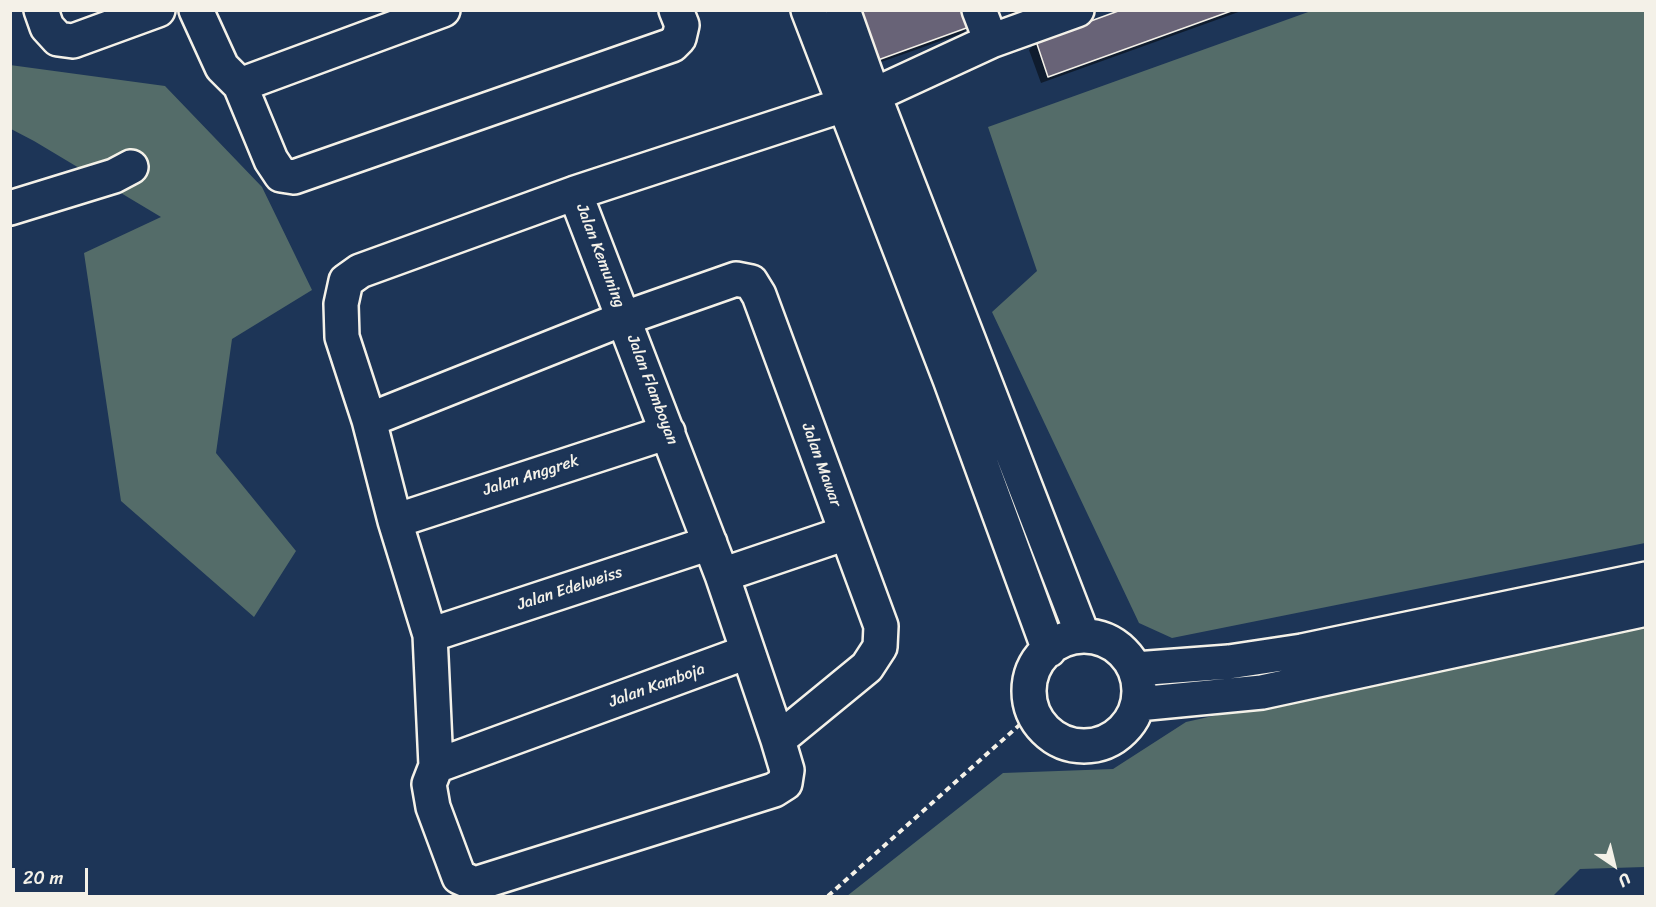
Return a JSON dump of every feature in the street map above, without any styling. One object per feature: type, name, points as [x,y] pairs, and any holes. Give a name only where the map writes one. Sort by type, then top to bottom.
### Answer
[{"type":"street","points":[[41,10],[47,27],[58,39],[73,41],[158,10]]},
{"type":"street","points":[[196,10],[222,67],[240,85],[271,160],[281,175],[294,177],[672,45],[680,38],[682,25],[676,10]]},
{"type":"street","points":[[240,85],[443,10]]},
{"type":"street","points":[[808,10],[859,100],[1083,636]]},
{"type":"street","points":[[843,10],[859,100],[950,379],[1049,650]]},
{"type":"street","points":[[979,10],[991,41]]},
{"type":"street","points":[[747,652],[787,770],[786,783],[774,790],[475,884],[459,877],[433,807],[429,784],[436,766],[430,635],[395,521],[369,420],[342,337],[341,304],[346,281],[360,272],[575,193],[859,100],[991,41],[1077,10]]},
{"type":"street","points":[[10,208],[114,176],[131,167]]},
{"type":"street","name":"Jalan Kemuning","points":[[575,193],[625,318]]},
{"type":"street","name":"Jalan Mawar","points":[[625,318],[736,279],[751,282],[759,295],[881,626],[880,647],[867,667],[778,740]]},
{"type":"street","name":"Jalan Flamboyan","points":[[369,420],[625,318],[722,575],[747,652]]},
{"type":"street","name":"Jalan Anggrek","points":[[395,521],[668,432]]},
{"type":"street","points":[[722,575],[846,533]]},
{"type":"street","name":"Jalan Edelweiss","points":[[430,635],[710,543]]},
{"type":"street","points":[[1135,669],[1229,662],[1302,651],[1646,579]]},
{"type":"street","points":[[1138,704],[1262,692],[1646,609]]},
{"type":"street","points":[[1083,636],[1098,638],[1123,651],[1135,669],[1139,690],[1138,704],[1124,729],[1106,741],[1085,746],[1058,739],[1047,730],[1037,719],[1029,692],[1036,665],[1049,650],[1069,638],[1083,636]]},
{"type":"street","name":"Jalan Kamboja","points":[[436,766],[747,652]]},
{"type":"path","points":[[828,897],[1034,712]]},
{"type":"green space","points":[[1311,11],[1645,11],[1645,543],[1172,638],[1139,623],[992,312],[1037,271],[988,127]]},
{"type":"green space","points":[[10,65],[165,86],[262,187],[312,290],[232,339],[216,453],[296,551],[254,617],[121,501],[84,253],[161,217],[11,129]]},
{"type":"green space","points":[[1645,619],[1645,867],[1580,869],[1553,896],[847,896],[1003,773],[1113,769],[1186,722]]},
{"type":"building","points":[[860,10],[966,10],[972,26],[878,60]]},
{"type":"building","points":[[1121,10],[1234,10],[1048,77],[1036,41]]}]
